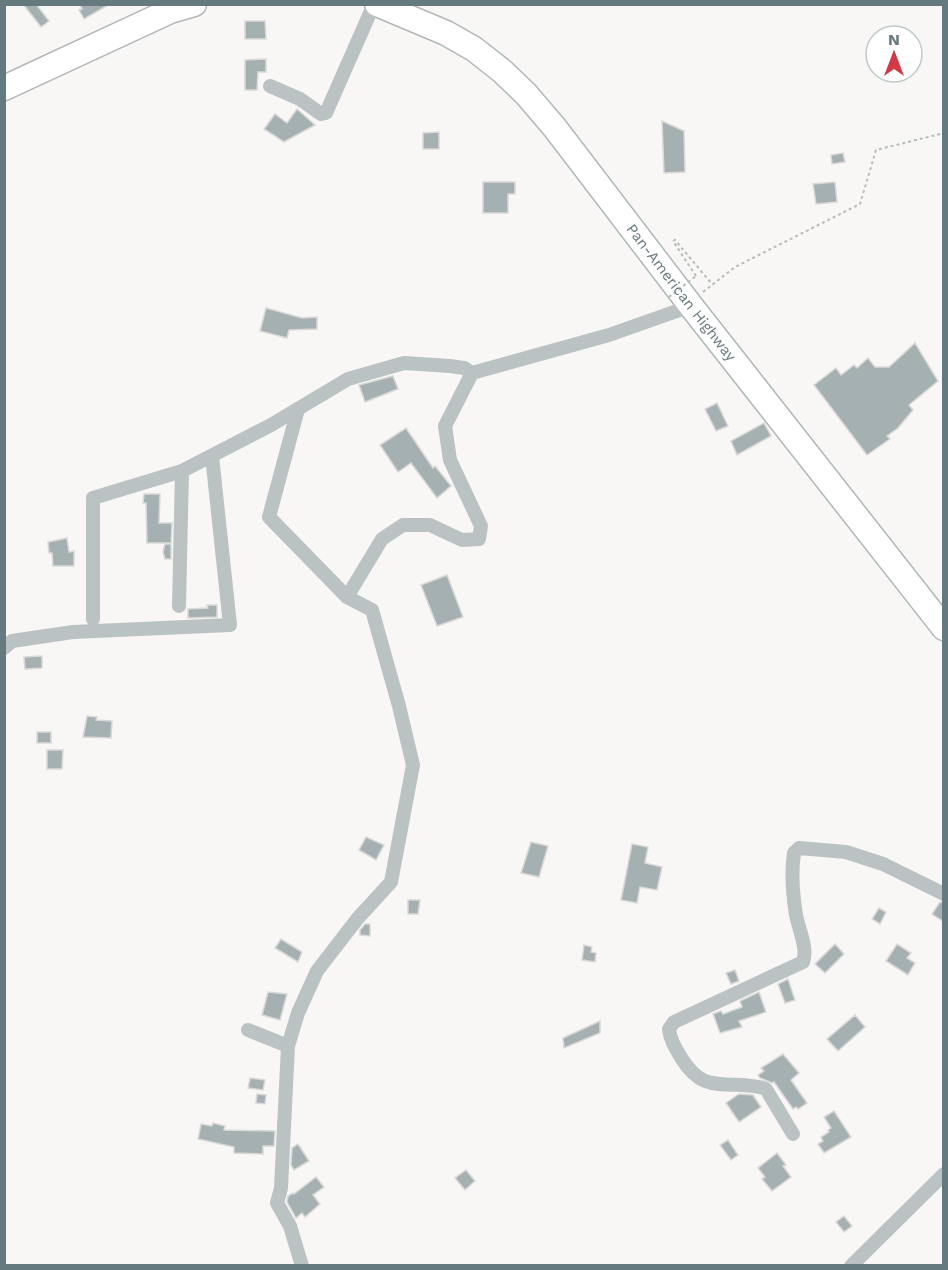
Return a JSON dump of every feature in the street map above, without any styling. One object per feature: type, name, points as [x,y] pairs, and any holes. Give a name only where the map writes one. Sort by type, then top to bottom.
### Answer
[{"type":"highway","points":[[4,72],[150,4]]},
{"type":"highway","points":[[4,88],[170,11],[194,4]]},
{"type":"highway","name":"Pan-American Highway","points":[[375,4],[446,33],[474,49],[526,94],[700,290],[944,628]]},
{"type":"highway","name":"Pan-American Highway","points":[[414,4],[483,39],[516,63],[556,104],[944,603]]},
{"type":"street","points":[[270,86],[300,99],[321,114],[326,112],[375,4]]},
{"type":"street","points":[[347,597],[382,539],[403,525],[430,525],[462,540],[479,539],[481,526],[450,460],[445,426],[472,373],[609,335],[700,290]]},
{"type":"street","points":[[93,619],[93,498],[182,471],[298,409],[348,379],[404,363],[464,368],[472,373]]},
{"type":"street","points":[[298,409],[269,517],[347,597],[372,610],[413,765],[391,882],[358,918],[317,971],[298,1013],[288,1046],[281,1188],[277,1203],[290,1226],[302,1266]]},
{"type":"street","points":[[4,648],[12,641],[73,632],[230,625],[212,456]]},
{"type":"street","points":[[179,606],[182,471]]},
{"type":"street","points":[[793,1134],[766,1089],[759,1086],[722,1085],[702,1081],[691,1073],[670,1038],[669,1029],[674,1022],[803,962],[806,955],[796,915],[792,862],[794,853],[799,848],[846,852],[883,864],[944,894]]},
{"type":"street","points":[[248,1030],[288,1046]]},
{"type":"street","points":[[851,1266],[944,1174]]},
{"type":"path","points":[[669,297],[700,290],[735,267],[860,204],[876,150],[944,133]]},
{"type":"path","points":[[675,240],[700,290],[673,242],[675,240]]},
{"type":"building","points":[[23,4],[36,4],[49,21],[41,27]]},
{"type":"building","points":[[80,4],[110,4],[84,19],[79,10],[82,9]]},
{"type":"building","points":[[245,21],[265,21],[266,39],[245,39]]},
{"type":"building","points":[[266,59],[266,72],[258,72],[257,90],[245,90],[245,60]]},
{"type":"building","points":[[297,109],[315,125],[284,142],[264,129],[275,114],[287,123]]},
{"type":"building","points":[[662,121],[684,131],[685,172],[664,173]]},
{"type":"building","points":[[439,132],[439,149],[423,149],[423,133]]},
{"type":"building","points":[[843,153],[845,162],[832,164],[831,155]]},
{"type":"building","points":[[483,182],[515,182],[515,194],[508,194],[508,213],[483,213]]},
{"type":"building","points":[[835,182],[837,202],[816,204],[813,184]]},
{"type":"building","points":[[266,308],[302,318],[317,317],[317,329],[289,330],[287,338],[260,331]]},
{"type":"building","points":[[915,343],[938,381],[909,405],[913,410],[898,428],[887,436],[890,439],[867,455],[814,385],[836,368],[841,375],[854,365],[857,368],[868,358],[875,367],[889,367]]},
{"type":"building","points":[[393,376],[398,389],[365,402],[359,385]]},
{"type":"building","points":[[717,403],[728,426],[716,431],[705,409]]},
{"type":"building","points":[[764,423],[771,436],[737,455],[731,441]]},
{"type":"building","points":[[406,428],[433,468],[435,466],[451,486],[437,498],[411,463],[398,472],[380,445]]},
{"type":"building","points":[[144,494],[160,494],[159,523],[172,523],[171,543],[147,543]]},
{"type":"building","points":[[67,538],[69,552],[74,551],[74,566],[53,566],[48,542]]},
{"type":"building","points":[[165,544],[171,544],[171,559],[165,559],[163,552]]},
{"type":"building","points":[[447,575],[463,617],[437,626],[421,585]]},
{"type":"building","points":[[207,605],[217,605],[217,617],[188,618],[188,609],[208,608]]},
{"type":"building","points":[[42,656],[42,668],[25,669],[24,657]]},
{"type":"building","points":[[87,716],[97,717],[96,720],[112,721],[111,738],[83,737]]},
{"type":"building","points":[[37,732],[51,732],[51,743],[37,743]]},
{"type":"building","points":[[47,750],[63,750],[62,769],[47,769]]},
{"type":"building","points":[[366,837],[384,845],[376,860],[359,850]]},
{"type":"building","points":[[531,842],[548,846],[539,877],[521,873]]},
{"type":"building","points":[[632,844],[648,847],[645,863],[662,867],[657,890],[640,887],[637,903],[621,900]]},
{"type":"building","points":[[408,900],[420,900],[418,914],[408,914]]},
{"type":"building","points":[[940,902],[944,903],[944,922],[932,914]]},
{"type":"building","points":[[879,908],[886,912],[880,924],[872,919]]},
{"type":"building","points":[[365,924],[370,924],[370,936],[360,935],[360,930]]},
{"type":"building","points":[[281,939],[302,952],[298,962],[275,948]]},
{"type":"building","points":[[835,944],[844,954],[825,973],[815,964]]},
{"type":"building","points":[[897,944],[911,953],[907,958],[915,963],[908,975],[886,961]]},
{"type":"building","points":[[584,945],[592,947],[591,952],[596,953],[595,962],[582,960]]},
{"type":"building","points":[[735,970],[739,981],[731,984],[726,973]]},
{"type":"building","points":[[788,979],[795,1000],[785,1003],[778,984]]},
{"type":"building","points":[[268,992],[287,994],[280,1020],[262,1015]]},
{"type":"building","points":[[759,992],[766,1012],[739,1021],[742,1027],[720,1033],[713,1014],[721,1011],[723,1014],[742,1007],[740,1001]]},
{"type":"building","points":[[855,1015],[865,1027],[838,1051],[827,1039]]},
{"type":"building","points":[[600,1021],[600,1033],[564,1048],[563,1038]]},
{"type":"building","points":[[783,1054],[799,1073],[791,1080],[807,1103],[798,1109],[796,1107],[793,1109],[774,1082],[760,1078],[758,1075],[764,1071],[761,1068]]},
{"type":"building","points":[[250,1078],[265,1080],[263,1090],[248,1088]]},
{"type":"building","points":[[257,1094],[266,1095],[265,1104],[256,1103]]},
{"type":"building","points":[[739,1094],[753,1095],[761,1107],[739,1122],[726,1103]]},
{"type":"building","points":[[834,1111],[851,1137],[824,1153],[818,1144],[823,1141],[821,1137],[831,1128],[824,1117]]},
{"type":"building","points":[[213,1123],[225,1126],[224,1130],[275,1131],[274,1146],[263,1146],[263,1154],[234,1153],[234,1147],[198,1139],[201,1124],[212,1126]]},
{"type":"building","points":[[728,1140],[738,1155],[731,1160],[720,1145]]},
{"type":"building","points":[[298,1144],[309,1161],[294,1170],[291,1165],[292,1148]]},
{"type":"building","points":[[777,1153],[791,1177],[772,1191],[762,1179],[765,1177],[758,1168]]},
{"type":"building","points":[[466,1170],[475,1181],[465,1190],[455,1178]]},
{"type":"building","points":[[316,1177],[324,1187],[313,1195],[320,1204],[305,1217],[302,1213],[296,1218],[287,1202],[288,1196]]},
{"type":"building","points":[[844,1216],[852,1226],[844,1232],[836,1222]]}]
